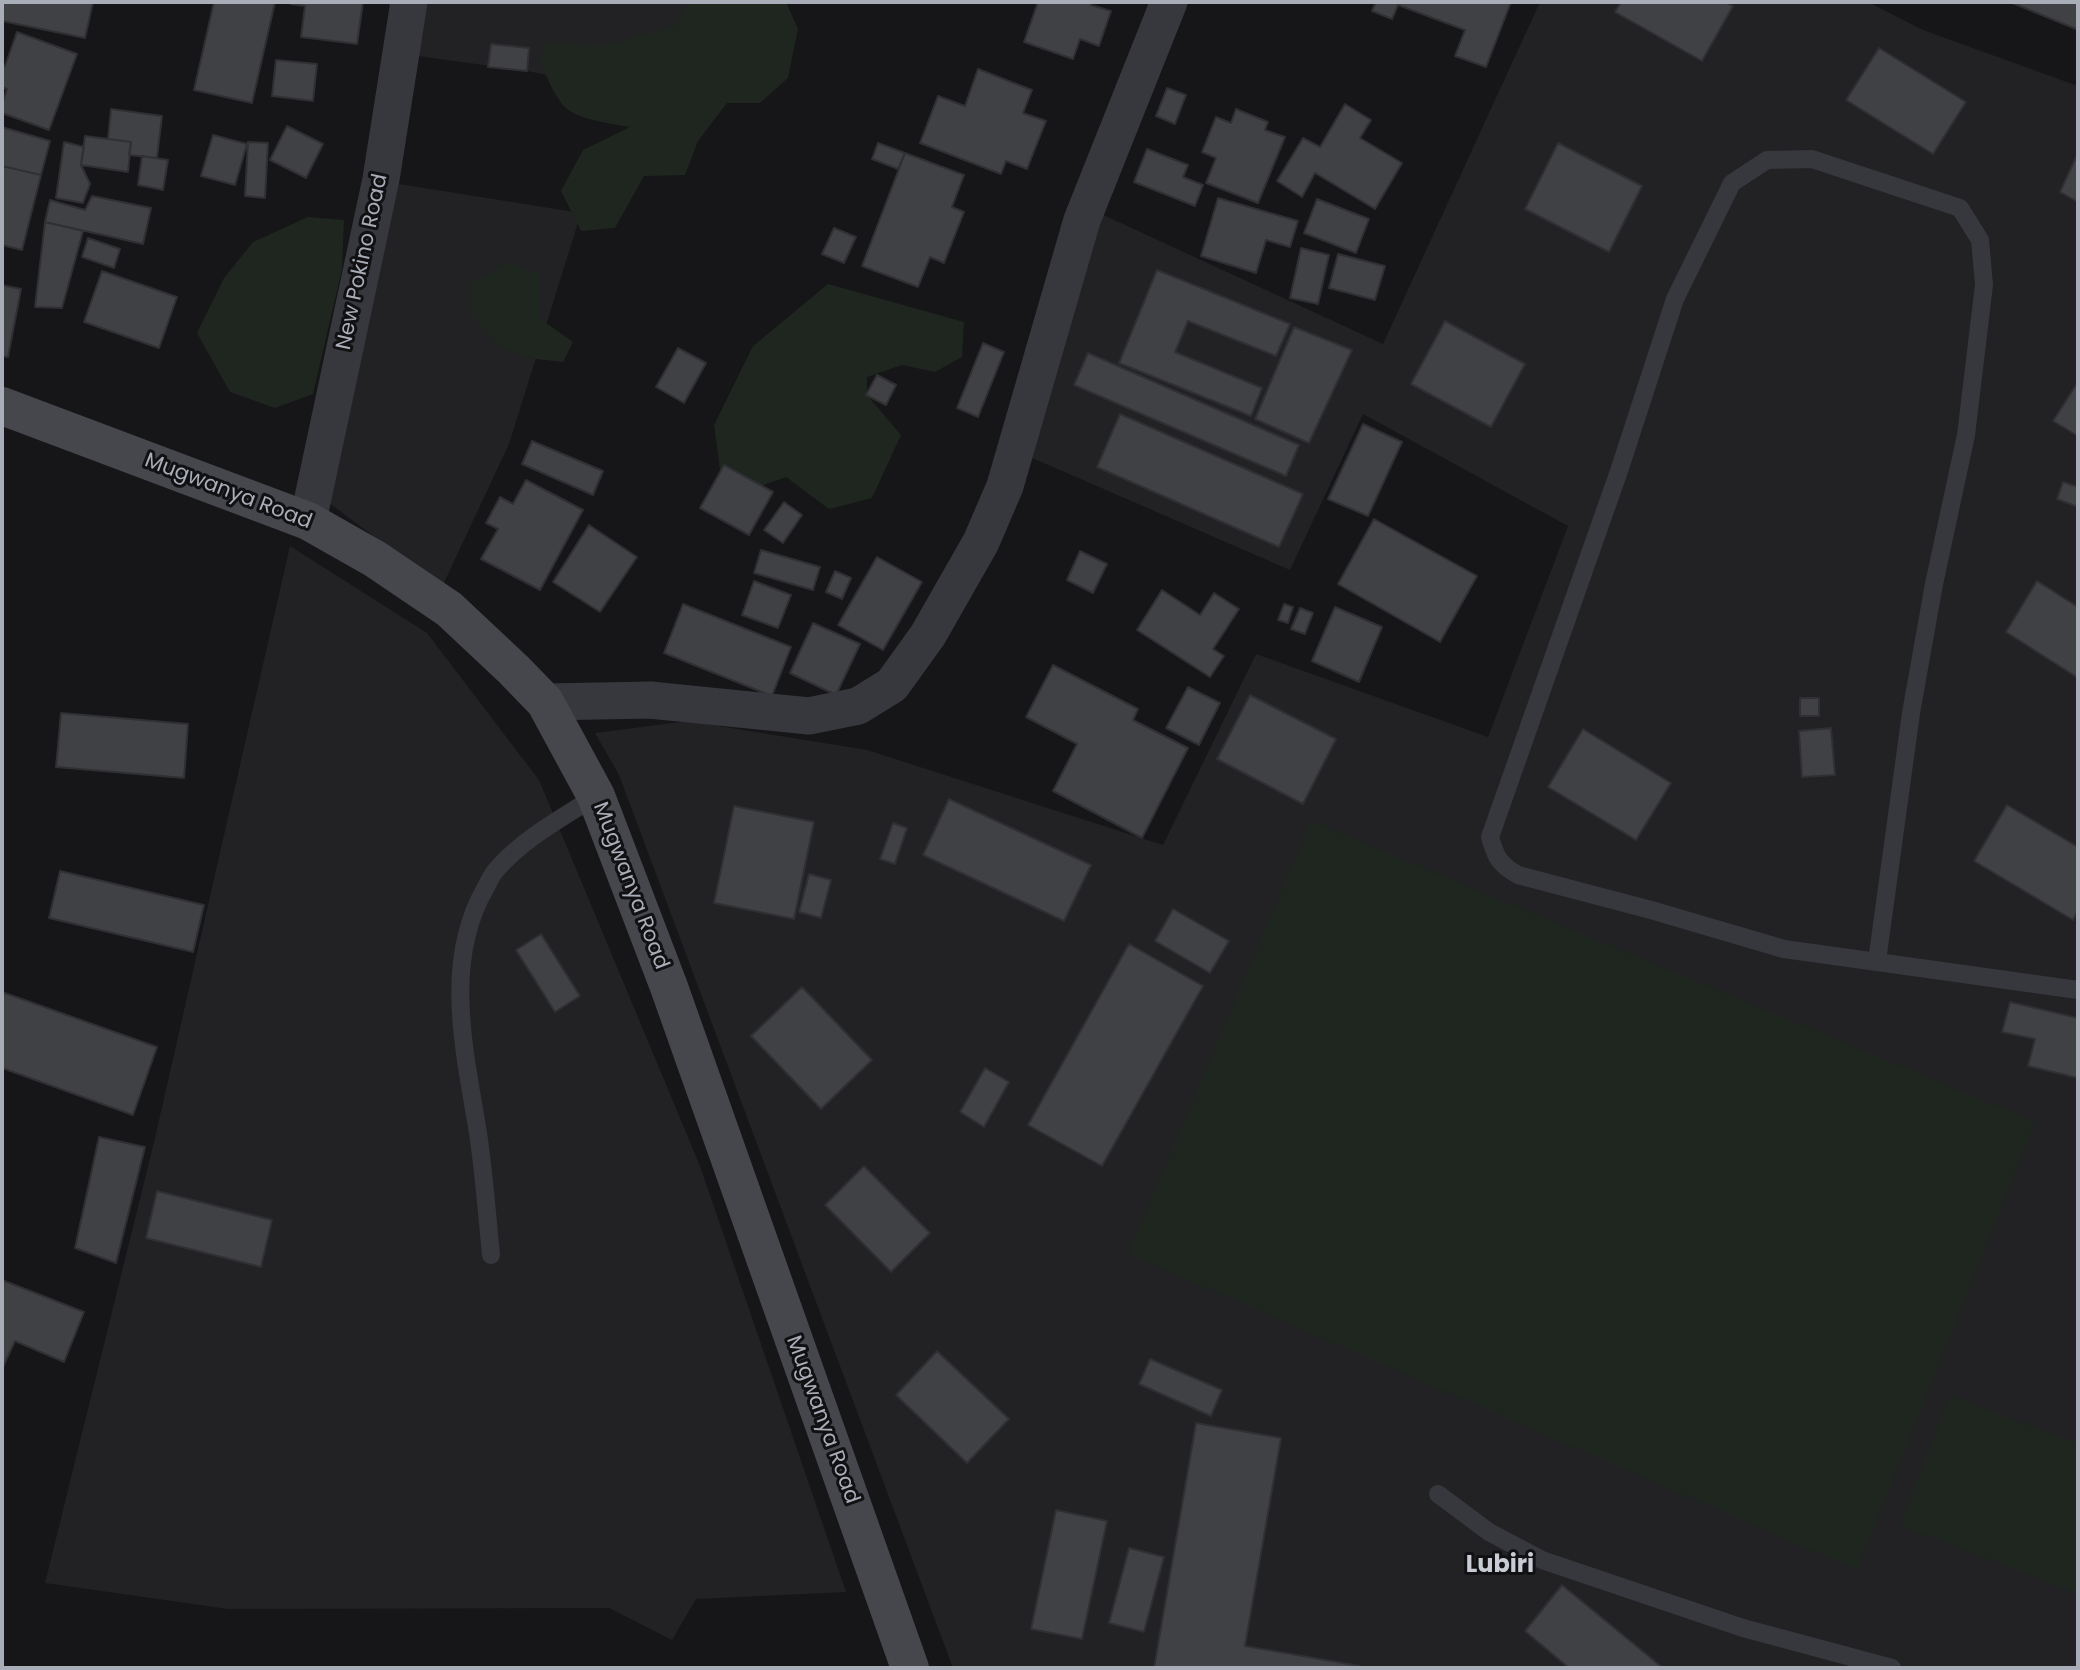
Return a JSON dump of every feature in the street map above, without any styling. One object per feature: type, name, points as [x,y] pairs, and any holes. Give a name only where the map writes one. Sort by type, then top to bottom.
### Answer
[{"type":"street","name":"New Pokino Road","points":[[308,522],[381,179],[409,2]]},
{"type":"street","points":[[545,702],[650,700],[809,716],[858,706],[892,685],[928,635],[981,542],[1004,486],[1082,220],[1169,2]]},
{"type":"street","name":"Mugwanya Road","points":[[2,406],[308,522],[375,559],[449,609],[545,702],[596,796],[668,987],[910,1668]]},
{"type":"lane","points":[[1877,961],[1911,713],[1934,584],[1966,435],[1984,285],[1980,240],[1960,208],[1812,159],[1767,160],[1732,183],[1675,299],[1619,471],[1490,837],[1495,856],[1505,868],[1518,875],[1784,949],[2078,990]]},
{"type":"lane","points":[[491,1255],[478,1134],[467,1074],[460,1009],[462,954],[474,906],[496,870],[528,841],[596,796]]},
{"type":"lane","points":[[1438,1494],[1489,1532],[1542,1560],[1742,1628],[1892,1668]]},
{"type":"shaded area","points":[[428,2],[696,2],[673,100],[527,71],[418,56]]},
{"type":"shaded area","points":[[687,2],[786,2],[798,29],[788,78],[760,103],[727,103],[698,141],[685,175],[644,176],[615,228],[581,231],[561,191],[583,150],[630,127],[589,119],[573,113],[562,104],[540,61],[547,43],[606,45],[676,25]]},
{"type":"shaded area","points":[[1540,2],[1868,2],[1923,30],[2078,86],[2078,1668],[953,1668],[619,775],[595,733],[688,721],[867,750],[1163,845],[1256,654],[1488,737],[1568,526],[1363,414],[1290,570],[1030,457],[1097,212],[1383,344]]},
{"type":"shaded area","points":[[399,184],[581,213],[509,444],[442,587],[329,503]]},
{"type":"shaded area","points":[[308,217],[344,220],[342,269],[313,394],[275,408],[230,392],[197,333],[224,278],[253,242]]},
{"type":"shaded area","points":[[507,262],[540,273],[539,318],[573,342],[563,362],[536,359],[501,348],[473,318],[469,284]]},
{"type":"shaded area","points":[[828,284],[964,322],[962,357],[935,372],[902,365],[867,377],[867,395],[901,435],[872,498],[829,509],[786,477],[724,499],[714,425],[753,346]]},
{"type":"shaded area","points":[[290,546],[427,633],[539,780],[700,1166],[846,1592],[696,1599],[672,1640],[609,1608],[228,1609],[45,1583],[154,1142]]},
{"type":"shaded area","points":[[1311,821],[2035,1122],[1857,1570],[1128,1254]]},
{"type":"shaded area","points":[[1950,1395],[2078,1444],[2078,1594],[1900,1525]]},
{"type":"building","points":[[2,2],[93,2],[85,38],[2,21]]},
{"type":"building","points":[[214,2],[275,2],[252,103],[194,90]]},
{"type":"building","points":[[291,2],[363,2],[357,44],[301,37],[305,6]]},
{"type":"building","points":[[1038,2],[1092,2],[1091,5],[1111,11],[1099,46],[1080,39],[1073,59],[1024,42]]},
{"type":"building","points":[[1376,2],[1511,2],[1486,67],[1455,56],[1465,30],[1398,5],[1392,19],[1372,11]]},
{"type":"building","points":[[1621,2],[1725,2],[1733,6],[1702,61],[1615,12]]},
{"type":"building","points":[[2010,2],[2078,2],[2078,25],[2076,29]]},
{"type":"building","points":[[17,32],[77,54],[49,130],[2,113],[7,89],[2,87],[2,65],[5,66]]},
{"type":"building","points":[[491,44],[529,48],[527,71],[488,67]]},
{"type":"building","points":[[1879,48],[1966,102],[1933,154],[1846,100]]},
{"type":"building","points":[[276,60],[317,64],[313,101],[272,96]]},
{"type":"building","points":[[978,69],[1032,90],[1023,113],[1046,121],[1027,169],[1006,161],[1001,174],[920,143],[938,96],[965,106]]},
{"type":"building","points":[[1167,88],[1186,95],[1175,124],[1156,116]]},
{"type":"building","points":[[1345,104],[1371,120],[1360,138],[1402,163],[1375,209],[1315,173],[1302,197],[1277,181],[1303,138],[1320,147]]},
{"type":"building","points":[[111,109],[162,116],[157,158],[129,155],[131,142],[108,139]]},
{"type":"building","points":[[1236,109],[1268,122],[1265,130],[1285,137],[1258,203],[1206,183],[1216,158],[1202,152],[1216,117],[1231,123]]},
{"type":"building","points":[[287,126],[323,144],[306,178],[270,160]]},
{"type":"building","points":[[2,127],[50,141],[41,175],[2,166]]},
{"type":"building","points":[[213,135],[247,144],[235,185],[201,176]]},
{"type":"building","points":[[85,136],[131,142],[128,172],[81,165]]},
{"type":"building","points":[[64,142],[84,147],[81,165],[90,184],[83,203],[56,198]]},
{"type":"building","points":[[248,142],[268,143],[265,198],[245,196]]},
{"type":"building","points":[[878,143],[905,153],[898,169],[872,159]]},
{"type":"building","points":[[1558,143],[1642,186],[1609,252],[1525,209]]},
{"type":"building","points":[[1147,149],[1188,165],[1183,177],[1203,185],[1195,206],[1134,182]]},
{"type":"building","points":[[905,153],[964,175],[952,207],[964,212],[944,263],[930,257],[918,287],[862,266]]},
{"type":"building","points":[[2078,153],[2078,202],[2060,192]]},
{"type":"building","points":[[142,156],[168,160],[163,190],[138,185]]},
{"type":"building","points":[[2,166],[41,175],[22,250],[2,245]]},
{"type":"building","points":[[92,196],[151,208],[143,244],[45,222],[50,200],[85,210]]},
{"type":"building","points":[[1218,198],[1298,221],[1290,247],[1266,240],[1256,273],[1201,256]]},
{"type":"building","points":[[1317,199],[1369,219],[1356,253],[1304,233]]},
{"type":"building","points":[[45,222],[83,231],[62,308],[35,307]]},
{"type":"building","points":[[834,228],[856,237],[844,263],[822,254]]},
{"type":"building","points":[[88,238],[120,249],[114,268],[82,257]]},
{"type":"building","points":[[1301,248],[1329,255],[1318,304],[1290,298]]},
{"type":"building","points":[[1338,254],[1385,266],[1375,300],[1329,288]]},
{"type":"building","points":[[1157,270],[1290,324],[1276,356],[1188,321],[1175,352],[1262,388],[1251,416],[1119,363]]},
{"type":"building","points":[[102,271],[177,297],[159,348],[84,322]]},
{"type":"building","points":[[2,285],[21,289],[8,357],[2,356]]},
{"type":"building","points":[[1445,321],[1525,364],[1491,427],[1411,384]]},
{"type":"building","points":[[1294,327],[1352,350],[1309,443],[1255,419]]},
{"type":"building","points":[[983,343],[1004,352],[978,417],[957,408]]},
{"type":"building","points":[[678,348],[706,363],[684,403],[656,387]]},
{"type":"building","points":[[1088,353],[1299,445],[1286,476],[1074,385]]},
{"type":"building","points":[[877,375],[896,385],[886,405],[866,395]]},
{"type":"building","points":[[2078,382],[2078,436],[2053,421]]},
{"type":"building","points":[[1120,414],[1303,494],[1279,547],[1097,467]]},
{"type":"building","points":[[1363,424],[1402,442],[1368,516],[1328,499]]},
{"type":"building","points":[[532,441],[603,471],[593,495],[522,464]]},
{"type":"building","points":[[724,465],[773,492],[749,535],[700,508]]},
{"type":"building","points":[[526,480],[583,510],[540,590],[481,559],[498,529],[486,523],[500,497],[513,504]]},
{"type":"building","points":[[2063,482],[2078,487],[2078,507],[2057,499]]},
{"type":"building","points":[[784,502],[802,515],[783,543],[764,530]]},
{"type":"building","points":[[1374,519],[1477,576],[1440,642],[1338,584]]},
{"type":"building","points":[[589,525],[637,557],[600,612],[553,582]]},
{"type":"building","points":[[761,550],[820,567],[813,590],[754,573]]},
{"type":"building","points":[[1080,551],[1107,564],[1093,593],[1067,580]]},
{"type":"building","points":[[877,557],[922,582],[883,650],[838,625]]},
{"type":"building","points":[[835,571],[851,578],[842,599],[826,592]]},
{"type":"building","points":[[754,581],[791,595],[778,628],[742,615]]},
{"type":"building","points":[[2037,581],[2078,607],[2078,678],[2006,632]]},
{"type":"building","points":[[1162,590],[1200,615],[1214,593],[1239,609],[1213,649],[1224,656],[1210,677],[1137,630]]},
{"type":"building","points":[[683,604],[791,647],[772,696],[664,653]]},
{"type":"building","points":[[1284,604],[1293,607],[1288,623],[1278,620]]},
{"type":"building","points":[[1335,607],[1382,627],[1359,682],[1312,661]]},
{"type":"building","points":[[1300,608],[1313,613],[1305,634],[1291,629]]},
{"type":"building","points":[[813,623],[860,644],[836,695],[790,673]]},
{"type":"building","points":[[1053,665],[1138,709],[1133,720],[1188,748],[1142,838],[1053,791],[1077,744],[1026,717]]},
{"type":"building","points":[[1188,687],[1220,703],[1199,745],[1166,728]]},
{"type":"building","points":[[1250,695],[1336,739],[1303,804],[1217,759]]},
{"type":"building","points":[[1800,698],[1819,698],[1819,716],[1800,716]]},
{"type":"building","points":[[61,713],[188,724],[184,778],[56,767]]},
{"type":"building","points":[[1831,728],[1835,775],[1802,777],[1799,731]]},
{"type":"building","points":[[1583,729],[1671,783],[1636,840],[1548,787]]},
{"type":"building","points":[[949,799],[1091,865],[1064,921],[923,855]]},
{"type":"building","points":[[2007,805],[2078,847],[2078,911],[2073,920],[1974,861]]},
{"type":"building","points":[[734,806],[814,822],[794,919],[714,903]]},
{"type":"building","points":[[893,823],[907,828],[895,864],[880,859]]},
{"type":"building","points":[[60,871],[204,905],[193,952],[49,918]]},
{"type":"building","points":[[809,874],[831,880],[821,918],[799,912]]},
{"type":"building","points":[[1173,909],[1229,941],[1210,973],[1155,941]]},
{"type":"building","points":[[541,934],[580,996],[555,1012],[516,950]]},
{"type":"building","points":[[1129,944],[1203,986],[1102,1166],[1028,1125]]},
{"type":"building","points":[[802,987],[872,1060],[821,1109],[751,1036]]},
{"type":"building","points":[[2,992],[157,1047],[133,1115],[2,1068]]},
{"type":"building","points":[[2010,1002],[2078,1018],[2078,1078],[2028,1066],[2035,1039],[2002,1032]]},
{"type":"building","points":[[985,1068],[1009,1082],[984,1127],[960,1112]]},
{"type":"building","points":[[99,1137],[145,1147],[116,1263],[75,1248]]},
{"type":"building","points":[[864,1166],[930,1233],[891,1272],[825,1205]]},
{"type":"building","points":[[157,1191],[272,1220],[261,1267],[146,1238]]},
{"type":"building","points":[[2,1280],[84,1312],[64,1362],[15,1341],[2,1369]]},
{"type":"building","points":[[937,1351],[1009,1419],[967,1463],[896,1395]]},
{"type":"building","points":[[1150,1359],[1222,1390],[1211,1416],[1139,1384]]},
{"type":"building","points":[[1196,1423],[1281,1438],[1245,1646],[1360,1668],[1154,1668]]},
{"type":"building","points":[[1056,1510],[1107,1521],[1082,1639],[1031,1629]]},
{"type":"building","points":[[1129,1548],[1164,1557],[1144,1632],[1109,1623]]},
{"type":"building","points":[[1562,1585],[1663,1668],[1569,1668],[1525,1631]]},
{"type":"district","name":"Lubiri","points":[[1500,1566]]}]
